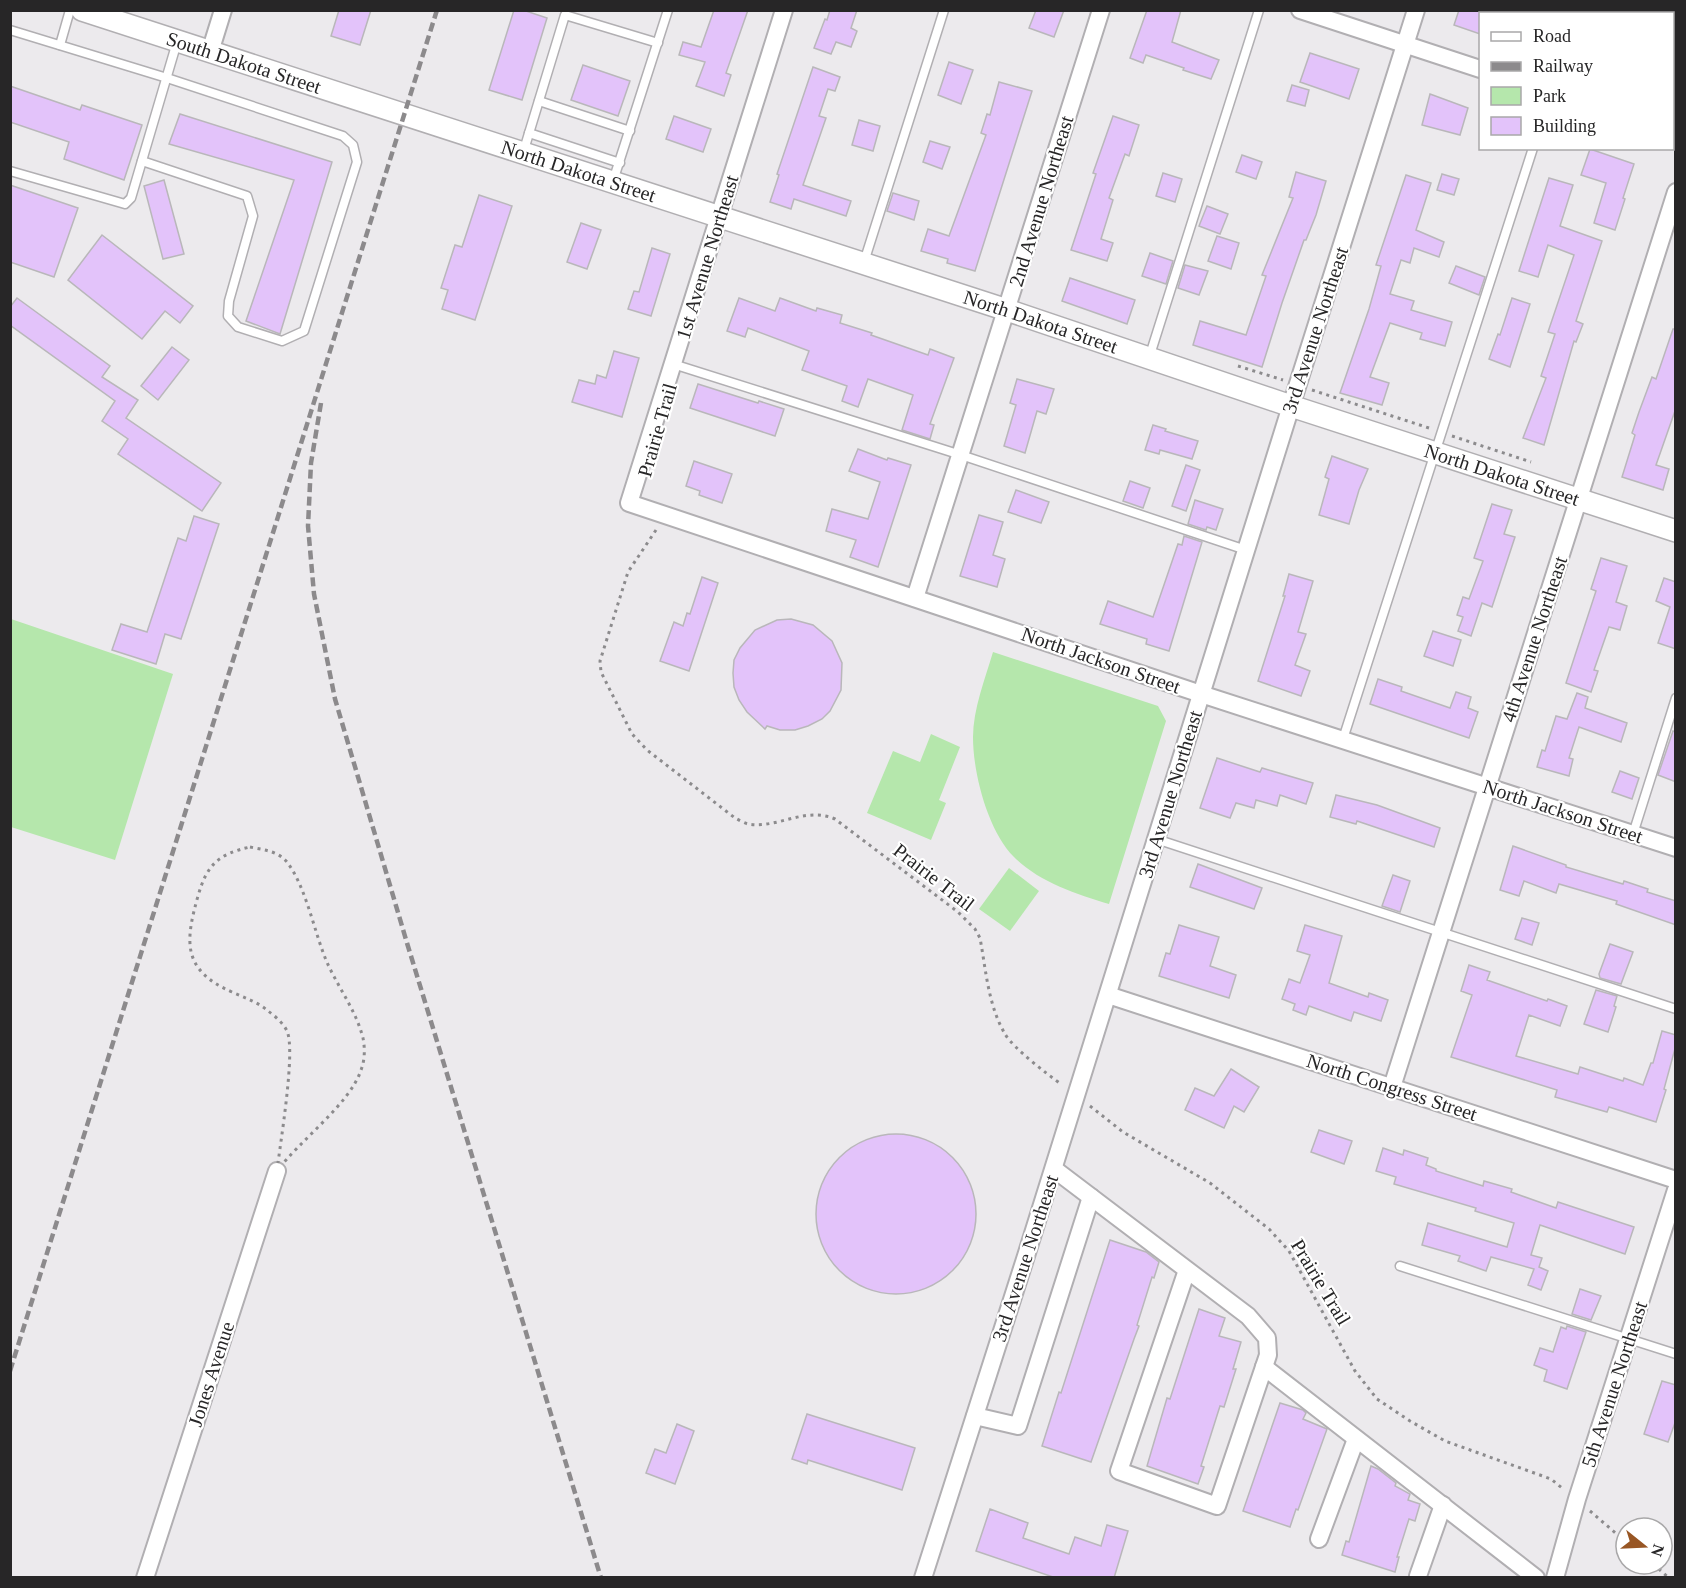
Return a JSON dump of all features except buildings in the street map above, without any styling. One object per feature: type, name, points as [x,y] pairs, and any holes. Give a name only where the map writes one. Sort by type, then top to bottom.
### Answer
[{"type":"street","name":"South Dakota Street","points":[[82,10],[404,115]]},
{"type":"street","points":[[210,52],[223,10]]},
{"type":"street","name":"1st Avenue Northeast","points":[[629,503],[784,10]]},
{"type":"street","name":"2nd Avenue Northeast","points":[[915,598],[1101,10]]},
{"type":"street","points":[[1300,10],[1479,69]]},
{"type":"street","name":"3rd Avenue Northeast","points":[[923,1578],[1077,1096],[1290,406],[1416,10]]},
{"type":"street","name":"North Dakota Street","points":[[404,115],[523,154],[593,166],[612,183],[1007,310],[1290,406],[1676,531]]},
{"type":"street","name":"4th Avenue Northeast","points":[[1392,1087],[1676,192]]},
{"type":"street","name":"North Jackson Street","points":[[629,503],[1201,694],[1488,785],[1676,848]]},
{"type":"street","name":"North Congress Street","points":[[1108,995],[1676,1180]]},
{"type":"street","points":[[1054,1169],[1248,1316],[1267,1338],[1268,1355],[1217,1506],[1119,1471],[1187,1270]]},
{"type":"street","name":"Jones Avenue","points":[[145,1578],[277,1171]]},
{"type":"street","name":"5th Avenue Northeast","points":[[1555,1578],[1577,1499],[1676,1190]]},
{"type":"street","points":[[975,1416],[1018,1426],[1091,1197]]},
{"type":"street","points":[[1264,1367],[1536,1578]]},
{"type":"street","points":[[1319,1539],[1356,1439]]},
{"type":"street","points":[[1418,1575],[1443,1505]]},
{"type":"lane","points":[[60,45],[70,10]]},
{"type":"lane","points":[[612,183],[669,10]]},
{"type":"lane","points":[[863,264],[944,10]]},
{"type":"lane","points":[[1149,358],[1259,10]]},
{"type":"lane","points":[[523,154],[563,13],[658,43]]},
{"type":"lane","points":[[10,30],[167,78],[343,136],[353,144],[357,162],[304,331],[282,341],[238,327],[228,316],[229,301],[253,216],[247,196],[142,161]]},
{"type":"lane","points":[[10,171],[125,204],[131,198],[178,42]]},
{"type":"lane","points":[[539,101],[630,131]]},
{"type":"lane","points":[[529,133],[593,166],[620,163]]},
{"type":"lane","points":[[1343,739],[1532,150]]},
{"type":"lane","points":[[673,364],[961,455],[1246,550]]},
{"type":"lane","points":[[1633,834],[1676,698]]},
{"type":"lane","points":[[1156,840],[1676,1009]]},
{"type":"lane","points":[[1400,1266],[1676,1354]]},
{"type":"path","name":"Prairie Trail","points":[[662,515],[656,531],[628,572],[600,661],[601,672],[632,734],[647,750],[735,818],[747,824],[762,824],[809,814],[824,814],[834,819],[958,912],[975,929],[980,938],[990,999],[1006,1035],[1041,1070],[1122,1132],[1210,1183],[1269,1229],[1289,1251],[1355,1371],[1377,1399],[1410,1421],[1445,1440],[1551,1479],[1614,1531]]},
{"type":"path","points":[[250,847],[275,852],[286,861],[296,875],[326,960],[355,1018],[364,1047],[361,1070],[354,1086],[277,1171],[289,1065],[290,1044],[286,1030],[276,1017],[261,1005],[229,991],[200,972],[192,960],[189,943],[190,924],[203,878],[221,857],[233,850],[250,847]]},
{"type":"green space","points":[[11,619],[173,674],[115,860],[11,827]]},
{"type":"green space","points":[[993,652],[1158,706],[1166,721],[1109,904],[1058,886],[1024,866],[1005,846],[990,817],[979,784],[973,737],[977,705]]},
{"type":"green space","points":[[931,734],[960,747],[939,800],[946,803],[931,840],[867,813],[893,751],[920,762]]},
{"type":"green space","points":[[1009,868],[1039,891],[1010,931],[979,909]]},
{"type":"railway","points":[[10,1371],[437,10]]},
{"type":"railway","points":[[321,403],[311,463],[308,526],[314,594],[335,699],[601,1578]]}]
